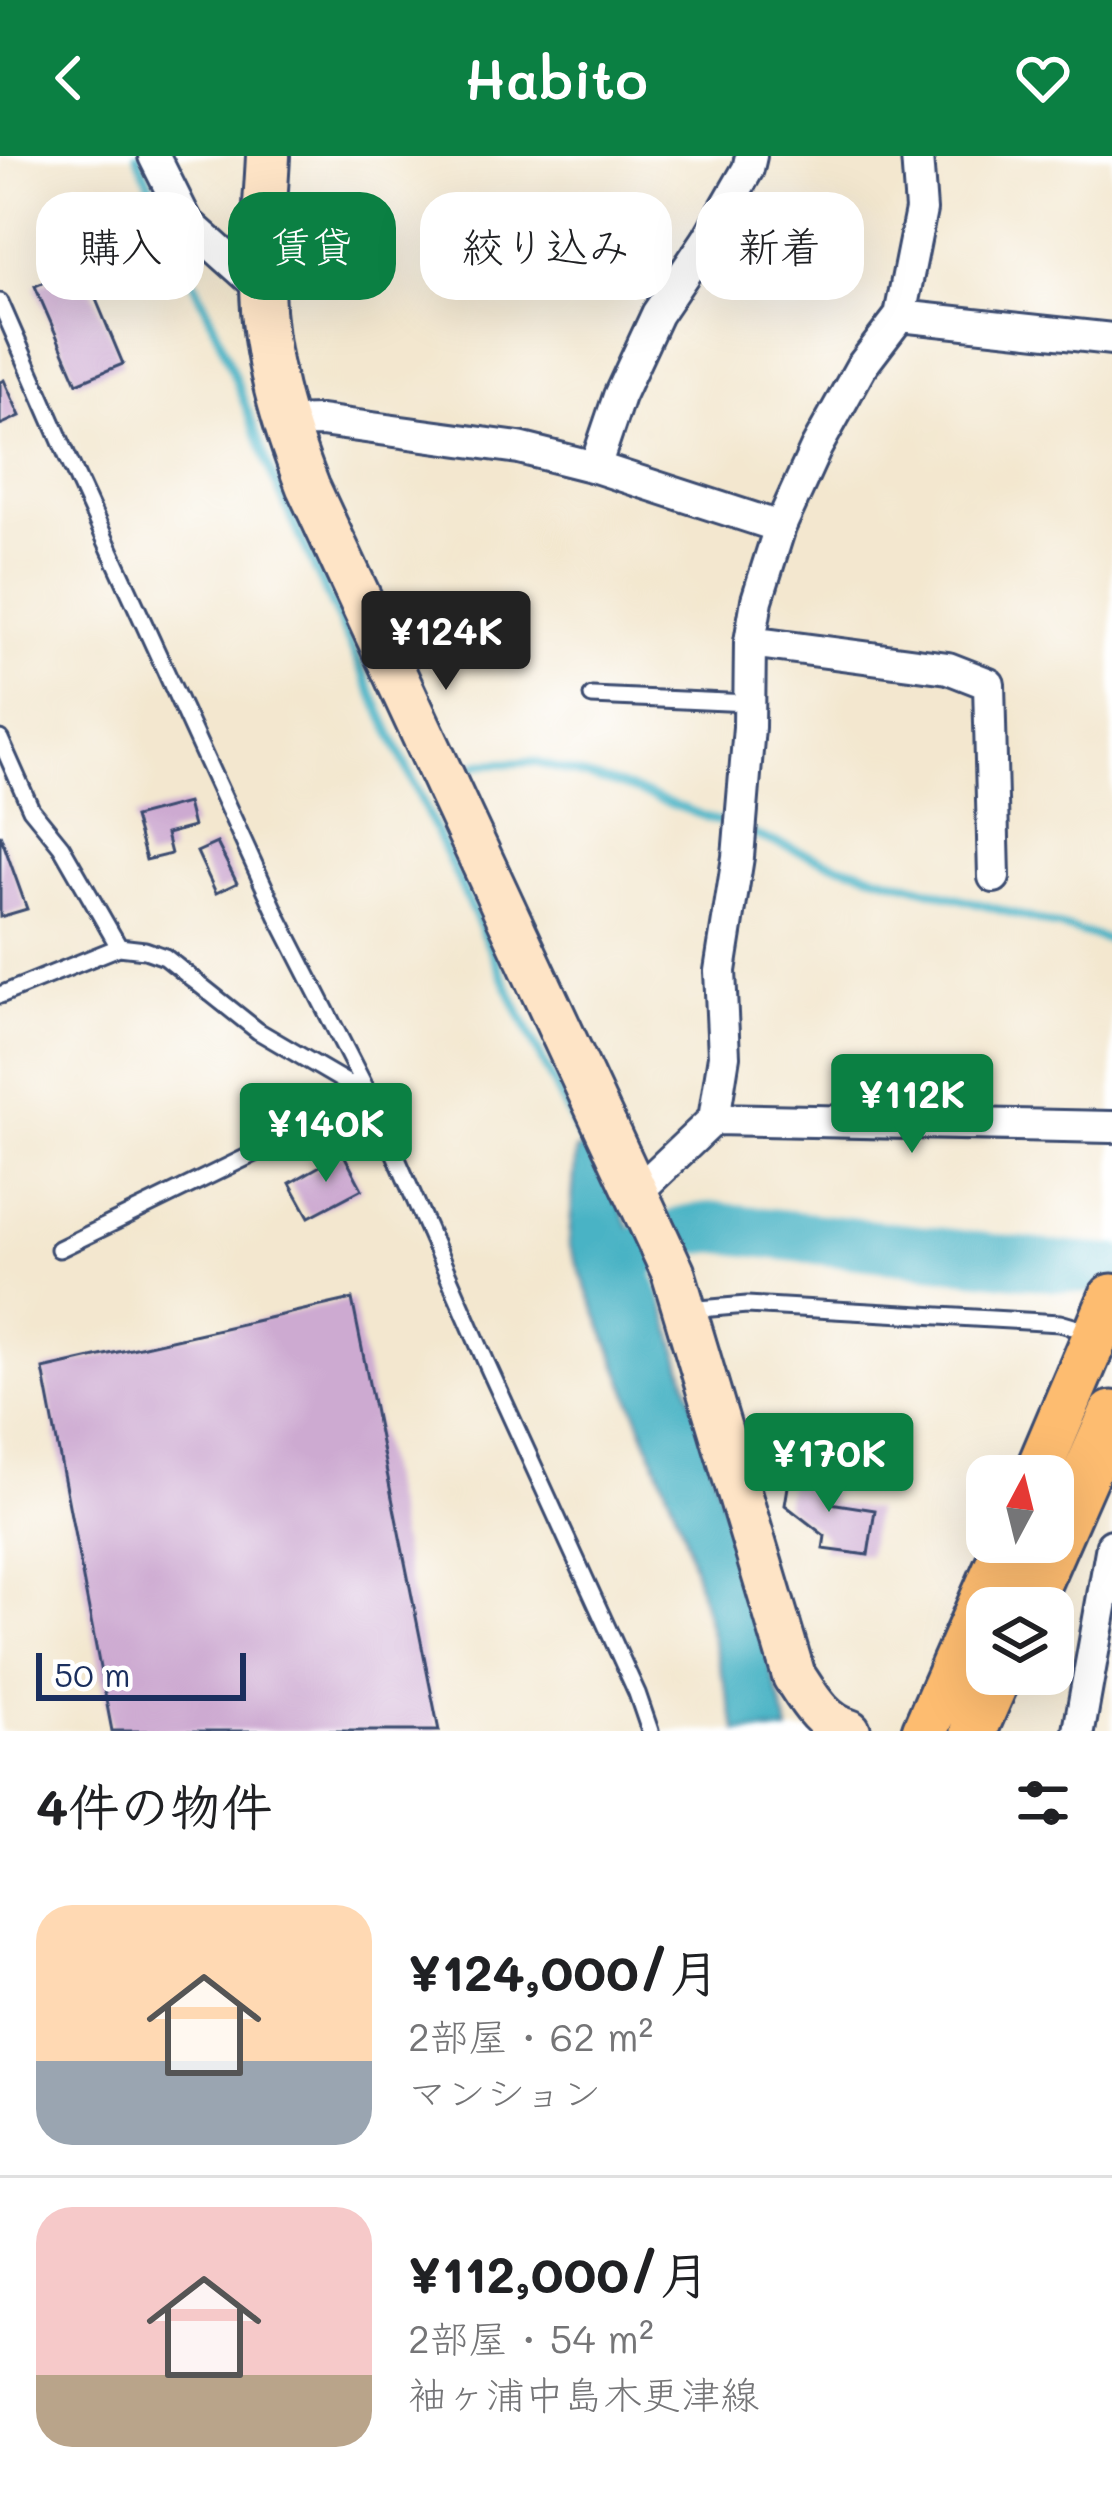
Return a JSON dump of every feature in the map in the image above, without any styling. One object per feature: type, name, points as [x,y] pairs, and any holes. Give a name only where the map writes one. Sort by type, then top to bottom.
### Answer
[{"type":"main road","points":[[1045,1455],[1104,1316]]},
{"type":"main road","points":[[1036,1587],[1112,1414]]},
{"type":"main road","points":[[925,1731],[999,1563]]},
{"type":"main road","points":[[974,1731],[990,1695]]},
{"type":"street","points":[[154,156],[187,222],[228,259]]},
{"type":"street","points":[[266,192],[268,156]]},
{"type":"street","points":[[595,467],[619,396],[657,314],[707,240],[752,156]]},
{"type":"street","points":[[643,1207],[714,1119],[724,1056],[720,971],[738,856],[750,641],[757,600],[780,527],[816,448],[861,367],[900,316],[921,210],[917,156]]},
{"type":"street","points":[[263,300],[268,355],[283,422],[308,488],[679,1291],[794,1676],[833,1726],[849,1731]]},
{"type":"street","points":[[900,316],[1112,339]]},
{"type":"street","points":[[283,422],[321,422],[519,448],[595,467],[780,527]]},
{"type":"street","points":[[750,641],[948,668],[989,684],[994,877]]},
{"type":"street","points":[[714,1119],[1112,1127]]},
{"type":"street","points":[[1079,1731],[1112,1545]]},
{"type":"lane","points":[[0,305],[279,919],[370,1097],[650,1731]]},
{"type":"lane","points":[[592,696],[749,703]]},
{"type":"lane","points":[[0,740],[31,809],[61,846],[119,947]]},
{"type":"lane","points":[[0,995],[119,947],[145,950],[165,957],[258,1030],[370,1097]]},
{"type":"lane","points":[[59,1249],[370,1097]]},
{"type":"lane","points":[[679,1291],[747,1305],[791,1308],[1060,1323],[1104,1316]]},
{"type":"water","points":[[593,1145],[666,1312],[789,1731],[737,1731],[684,1532],[569,1244],[576,1150]]},
{"type":"building","points":[[41,300],[96,300],[123,364],[77,383]]},
{"type":"building","points":[[4,380],[20,416],[0,425],[0,382]]},
{"type":"building","points":[[187,803],[193,827],[166,834],[171,854],[146,860],[134,817]]},
{"type":"building","points":[[0,834],[27,909],[0,917]]},
{"type":"building","points":[[217,843],[237,883],[216,893],[197,852]]},
{"type":"building","points":[[343,1153],[362,1189],[309,1217],[290,1183]]},
{"type":"building","points":[[352,1299],[439,1731],[112,1731],[43,1369]]},
{"type":"building","points":[[792,1462],[831,1492],[830,1503],[875,1510],[868,1555],[823,1549],[825,1536],[785,1505]]},
{"type":"waterway","points":[[137,156],[218,334],[272,475],[585,1147]]},
{"type":"waterway","points":[[452,776],[480,764],[534,762],[623,786],[828,862],[1112,941]]},
{"type":"waterway","points":[[637,1309],[623,1258],[689,1230],[715,1227],[1112,1270]]}]
